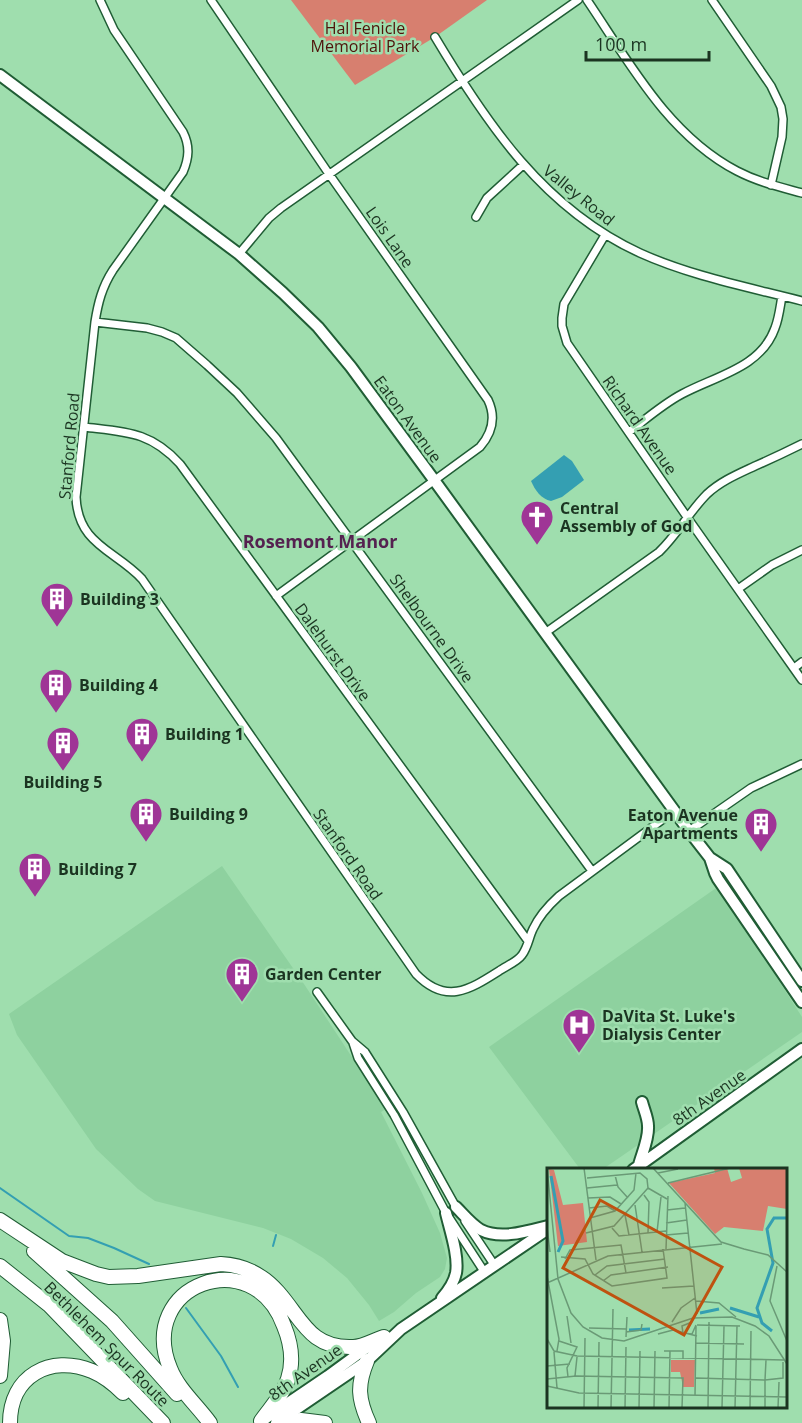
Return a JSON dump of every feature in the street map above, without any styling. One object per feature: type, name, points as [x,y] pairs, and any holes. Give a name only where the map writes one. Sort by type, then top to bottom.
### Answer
[{"type":"highway","points":[[0,1221],[62,1261],[109,1277],[138,1276],[221,1264],[244,1268],[257,1275],[278,1292],[296,1317],[318,1339],[330,1345],[372,1347],[359,1389],[369,1423]]},
{"type":"highway","name":"Bethlehem Spur Route","points":[[0,1221],[112,1321],[203,1423]]},
{"type":"highway","name":"Bethlehem Spur Route","points":[[0,1266],[49,1305],[163,1423]]},
{"type":"highway","points":[[210,1423],[174,1378],[166,1355],[164,1335],[168,1314],[175,1304],[191,1290],[213,1280],[222,1279],[240,1281],[259,1291],[274,1305],[283,1321],[292,1350],[288,1378],[280,1395],[259,1422]]},
{"type":"highway","points":[[0,1320],[3,1341],[0,1376]]},
{"type":"highway","points":[[10,1423],[11,1404],[23,1382],[37,1371],[64,1365],[83,1368],[102,1376],[115,1385],[152,1423]]},
{"type":"highway","points":[[283,1423],[301,1420],[325,1423]]},
{"type":"street","name":"Stanford Road","points":[[100,0],[114,30],[185,138],[188,148],[187,162],[183,172],[107,279],[99,299],[76,505],[82,525],[87,534],[102,548],[126,564],[142,579],[416,974],[430,987],[438,990],[450,992],[467,990],[519,958],[528,941]]},
{"type":"street","name":"Lois Lane","points":[[211,0],[492,409],[492,425],[486,440],[480,447],[276,596]]},
{"type":"street","points":[[239,254],[275,213],[578,0]]},
{"type":"street","points":[[587,0],[657,103],[684,133],[721,161],[745,175],[802,193]]},
{"type":"street","points":[[712,0],[771,86],[781,107],[782,137],[771,185]]},
{"type":"street","name":"Valley Road","points":[[435,37],[462,82],[523,165],[580,217],[619,243],[657,260],[703,276],[802,302]]},
{"type":"street","name":"Eaton Avenue","points":[[0,75],[239,254],[300,309],[335,347],[689,831],[710,858],[727,869],[802,981]]},
{"type":"street","points":[[476,216],[487,198],[523,165]]},
{"type":"street","name":"Richard Avenue","points":[[605,235],[564,304],[562,327],[567,342],[802,680]]},
{"type":"street","points":[[629,432],[676,398],[743,366],[758,354],[772,334],[782,296]]},
{"type":"street","name":"Shelbourne Drive","points":[[95,322],[147,328],[169,335],[182,342],[237,393],[276,438],[592,871]]},
{"type":"street","name":"Dalehurst Drive","points":[[84,427],[133,433],[147,438],[159,445],[180,464],[528,941]]},
{"type":"street","points":[[545,633],[659,552],[674,537],[705,496],[721,483],[802,444]]},
{"type":"street","points":[[738,589],[772,566],[802,550]]},
{"type":"street","points":[[794,668],[802,662]]},
{"type":"street","points":[[689,831],[751,788],[802,764]]},
{"type":"street","points":[[528,941],[545,909],[566,890],[674,811]]},
{"type":"street","name":"Eaton Avenue","points":[[710,858],[718,879],[802,1002]]},
{"type":"street","points":[[317,992],[352,1041],[358,1058],[451,1210],[485,1273]]},
{"type":"street","name":"8th Avenue","points":[[636,1167],[802,1049]]},
{"type":"street","points":[[636,1167],[647,1140],[648,1130],[642,1102]]},
{"type":"street","points":[[451,1210],[482,1230],[491,1233],[509,1234],[547,1228]]},
{"type":"street","points":[[451,1210],[495,1266]]},
{"type":"street","points":[[439,1303],[456,1272],[451,1210]]},
{"type":"street","name":"8th Avenue","points":[[259,1422],[547,1229]]},
{"type":"street","name":"8th Avenue","points":[[276,1423],[372,1347]]},
{"type":"shaded area","points":[[222,866],[304,984],[386,1109],[381,1112],[440,1233],[447,1258],[445,1269],[440,1277],[379,1321],[347,1278],[323,1258],[291,1239],[263,1228],[155,1201],[138,1189],[96,1149],[17,1035],[9,1014]]},
{"type":"shaded area","points":[[719,886],[802,1017],[802,1032],[604,1168],[579,1168],[489,1047]]},
{"type":"green space","name":"Hal Fenicle Memorial Park","points":[[291,0],[487,0],[435,37],[355,85]]},
{"type":"water","points":[[564,455],[572,461],[584,480],[562,497],[547,500],[539,494],[531,481]]},
{"type":"waterway","points":[[0,1188],[69,1236],[88,1238],[149,1264]]},
{"type":"waterway","points":[[273,1246],[276,1235]]},
{"type":"waterway","points":[[186,1308],[221,1356],[238,1387]]},
{"type":"place","name":"Central Assembly of God","points":[[537,546]]},
{"type":"place","name":"Building 3","points":[[57,628]]},
{"type":"place","name":"Building 4","points":[[56,714]]},
{"type":"place","name":"Building 1","points":[[142,763]]},
{"type":"place","name":"Building 5","points":[[63,772]]},
{"type":"place","name":"Building 9","points":[[146,843]]},
{"type":"place","name":"Eaton Avenue Apartments","points":[[761,853]]},
{"type":"place","name":"Building 7","points":[[35,898]]},
{"type":"place","name":"Garden Center","points":[[242,1003]]},
{"type":"place","name":"DaVita St. Luke's Dialysis Center","points":[[579,1054]]},
{"type":"district","name":"Rosemont Manor","points":[[320,541]]}]
